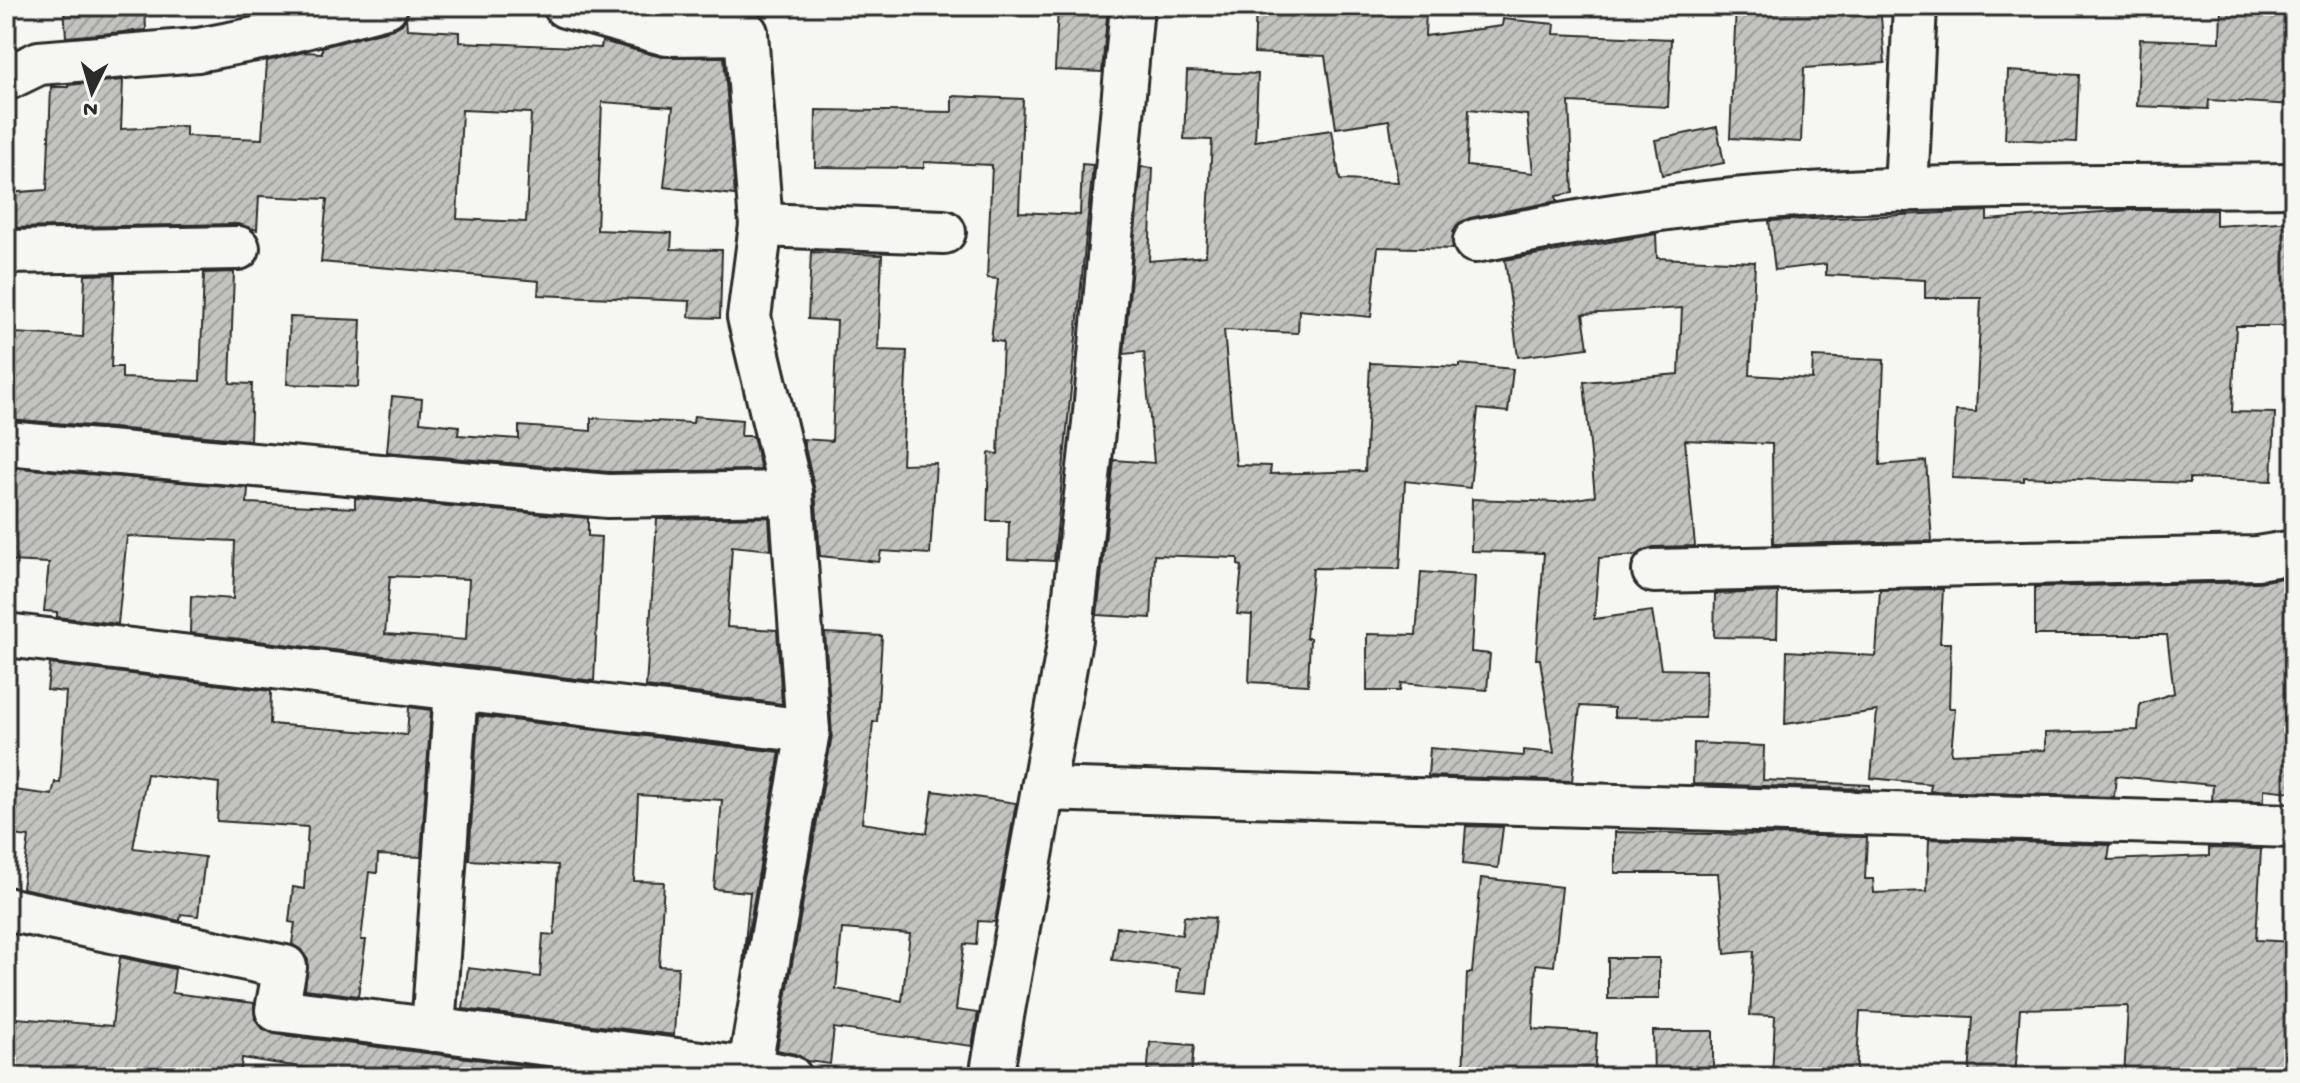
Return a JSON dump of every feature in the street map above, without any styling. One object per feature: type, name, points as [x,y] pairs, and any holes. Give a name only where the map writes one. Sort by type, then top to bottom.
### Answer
[{"type":"street","points":[[6,79],[39,63],[198,50],[271,36],[386,6]]},
{"type":"street","points":[[565,6],[667,34],[733,20],[761,225],[749,317],[791,493],[808,731],[749,1073]]},
{"type":"street","points":[[991,1077],[1070,639],[1094,423],[1132,6]]},
{"type":"street","points":[[1906,190],[1915,6]]},
{"type":"street","points":[[1475,241],[1622,213],[1756,198],[1906,190],[2294,185]]},
{"type":"street","points":[[761,225],[944,232]]},
{"type":"street","points":[[6,252],[238,248]]},
{"type":"street","points":[[6,443],[608,496],[791,493]]},
{"type":"street","points":[[1654,571],[2257,558],[2294,552]]},
{"type":"street","points":[[6,635],[808,731]]},
{"type":"street","points":[[433,1030],[456,689]]},
{"type":"street","points":[[1043,789],[2294,826]]},
{"type":"street","points":[[6,909],[285,967],[277,1010],[790,1077]]},
{"type":"building","points":[[64,6],[145,6],[146,30],[66,37]]},
{"type":"building","points":[[1058,6],[1108,6],[1102,72],[1055,70]]},
{"type":"building","points":[[1256,6],[1426,7],[1425,36],[1502,26],[1503,19],[1555,24],[1554,34],[1671,39],[1668,107],[1569,102],[1573,193],[1556,196],[1557,201],[1470,218],[1459,223],[1453,232],[1453,249],[1378,247],[1371,317],[1299,310],[1298,333],[1224,330],[1236,465],[1271,466],[1270,474],[1365,471],[1370,363],[1460,367],[1460,364],[1513,369],[1508,412],[1478,409],[1470,488],[1405,481],[1400,569],[1313,568],[1306,638],[1310,638],[1308,685],[1249,682],[1252,615],[1237,614],[1242,566],[1238,565],[1238,558],[1154,555],[1151,618],[1097,615],[1114,460],[1154,463],[1144,352],[1124,354],[1141,167],[1153,168],[1149,261],[1206,256],[1212,140],[1184,139],[1187,71],[1258,74],[1255,141],[1332,130],[1340,180],[1398,182],[1389,120],[1336,128],[1325,56],[1254,53]],"holes":[[[1469,109],[1527,115],[1533,173],[1467,166]]]},
{"type":"building","points":[[1736,6],[1880,6],[1885,63],[1804,68],[1801,142],[1730,138]]},
{"type":"building","points":[[2221,6],[2292,6],[2294,105],[2209,100],[2208,109],[2137,106],[2140,39],[2220,42]]},
{"type":"building","points":[[406,17],[407,29],[459,32],[459,42],[601,48],[602,41],[661,57],[724,57],[735,195],[664,187],[673,107],[602,102],[597,230],[672,233],[671,249],[722,250],[720,318],[689,317],[690,301],[538,295],[539,281],[321,262],[327,199],[259,196],[257,230],[238,224],[6,228],[6,193],[47,190],[51,87],[123,80],[121,129],[186,126],[186,136],[262,139],[267,61],[304,52],[322,53],[322,47],[402,24]],"holes":[[[462,110],[531,113],[526,222],[457,219]]]},
{"type":"building","points":[[2008,71],[2079,75],[2076,142],[2005,139]]},
{"type":"building","points":[[952,96],[1023,99],[1019,212],[1080,215],[1082,164],[1093,165],[1054,561],[1008,559],[1009,521],[987,521],[989,453],[998,454],[1003,342],[991,340],[998,279],[987,278],[992,165],[924,162],[924,168],[815,167],[816,110],[952,112]]},
{"type":"building","points":[[1717,127],[1724,163],[1662,175],[1655,140]]},
{"type":"building","points":[[2131,210],[2216,210],[2216,226],[2294,221],[2294,326],[2236,326],[2232,412],[2275,413],[2272,481],[2190,478],[2190,483],[2024,477],[2024,481],[1952,478],[1956,411],[1976,412],[1981,298],[1925,298],[1925,280],[1826,275],[1826,264],[1775,270],[1769,221],[1987,211],[1987,220]]},
{"type":"building","points":[[1656,234],[1657,258],[1755,262],[1750,375],[1812,379],[1813,357],[1884,360],[1880,465],[1926,461],[1932,541],[1773,544],[1772,444],[1685,440],[1695,546],[1653,547],[1637,555],[1599,558],[1594,619],[1652,611],[1661,669],[1706,670],[1705,718],[1614,717],[1614,708],[1580,706],[1572,781],[1428,776],[1430,748],[1523,756],[1523,750],[1554,753],[1540,659],[1536,659],[1544,553],[1471,551],[1472,499],[1558,502],[1595,496],[1584,382],[1679,374],[1682,308],[1583,314],[1588,348],[1518,357],[1505,260]]},
{"type":"building","points":[[811,252],[882,255],[878,350],[907,351],[902,464],[936,463],[930,554],[881,551],[879,562],[820,556],[815,491],[803,439],[832,441],[837,321],[808,319]]},
{"type":"building","points":[[234,272],[230,383],[252,384],[250,440],[10,419],[15,333],[83,337],[85,275],[115,274],[111,367],[122,367],[122,378],[200,381],[204,273]]},
{"type":"building","points":[[290,317],[361,320],[358,387],[287,384]]},
{"type":"building","points":[[392,396],[422,399],[420,422],[459,426],[458,435],[519,439],[519,426],[591,431],[591,418],[693,423],[694,416],[742,420],[741,436],[753,436],[761,470],[609,472],[387,452]]},
{"type":"building","points":[[8,467],[248,488],[247,503],[355,508],[355,498],[588,518],[588,536],[601,537],[594,681],[190,633],[191,596],[233,599],[235,541],[127,536],[118,624],[57,617],[57,612],[44,611],[49,563],[10,561],[13,481],[8,481]],"holes":[[[390,576],[469,579],[466,640],[385,634]]]},
{"type":"building","points":[[769,517],[771,550],[732,546],[727,627],[777,630],[782,704],[646,687],[657,519]]},
{"type":"building","points":[[1421,572],[1475,576],[1471,652],[1490,654],[1487,690],[1401,683],[1400,691],[1367,691],[1367,634],[1416,635]]},
{"type":"building","points":[[2294,576],[2291,792],[2264,789],[2264,801],[2212,800],[2213,785],[2116,776],[2114,797],[1930,791],[1931,784],[1871,778],[1877,711],[1785,724],[1787,651],[1876,656],[1880,590],[1943,589],[1940,643],[1951,643],[1949,708],[1955,708],[1951,754],[2045,750],[2045,733],[2138,730],[2140,704],[2174,693],[2167,635],[2035,635],[2035,587],[2258,582]]},
{"type":"building","points":[[1778,592],[1777,638],[1714,637],[1715,594]]},
{"type":"building","points":[[825,633],[882,636],[877,722],[873,722],[862,823],[927,833],[933,791],[1016,803],[995,922],[978,921],[976,945],[964,944],[956,1010],[978,1013],[972,1046],[834,1028],[830,1064],[807,1061],[795,1054],[777,1050],[832,735]],"holes":[[[842,929],[910,934],[902,1001],[836,989]]]},
{"type":"building","points":[[50,664],[271,691],[270,724],[407,735],[409,707],[431,710],[421,857],[378,855],[377,873],[369,872],[361,940],[366,940],[358,996],[305,989],[308,960],[292,944],[295,923],[289,922],[293,887],[304,889],[308,827],[217,821],[219,783],[147,774],[133,848],[205,857],[198,916],[181,914],[180,921],[22,888],[29,837],[6,834],[6,789],[52,795],[55,782],[60,783],[66,692],[47,690]]},
{"type":"building","points":[[478,716],[780,752],[743,963],[750,892],[714,889],[722,800],[638,795],[634,881],[664,882],[659,966],[678,967],[674,1035],[463,1009],[468,968],[540,977],[543,934],[554,935],[558,865],[469,860]]},
{"type":"building","points":[[1694,743],[1764,746],[1763,780],[1870,785],[1870,789],[1693,784]]},
{"type":"building","points":[[1466,826],[1503,827],[1498,868],[1463,864]]},
{"type":"building","points":[[1615,832],[1867,837],[1865,879],[1873,879],[1874,893],[1927,891],[1929,839],[2110,845],[2108,860],[2209,856],[2209,848],[2261,849],[2256,940],[2294,942],[2294,1075],[2124,1077],[2128,1006],[2020,1009],[2015,1077],[1969,1077],[1973,1017],[1860,1012],[1856,1077],[1772,1077],[1775,1016],[1750,1015],[1754,951],[1725,954],[1718,873],[1615,873]]},
{"type":"building","points":[[1481,878],[1562,887],[1554,966],[1536,964],[1533,1029],[1597,1033],[1594,1077],[1463,1077],[1467,973],[1472,973]]},
{"type":"building","points":[[1184,916],[1215,918],[1207,994],[1177,991],[1179,968],[1112,960],[1117,927],[1182,935]]},
{"type":"building","points":[[120,957],[175,969],[172,993],[254,1003],[255,1019],[263,1029],[274,1034],[620,1077],[363,1077],[242,1058],[240,1077],[12,1077],[17,1018],[112,1026]]},
{"type":"building","points":[[1608,958],[1659,958],[1659,999],[1608,999]]},
{"type":"building","points":[[1653,1031],[1713,1031],[1713,1077],[1654,1077]]},
{"type":"building","points":[[1150,1042],[1194,1045],[1191,1077],[1147,1077]]}]
